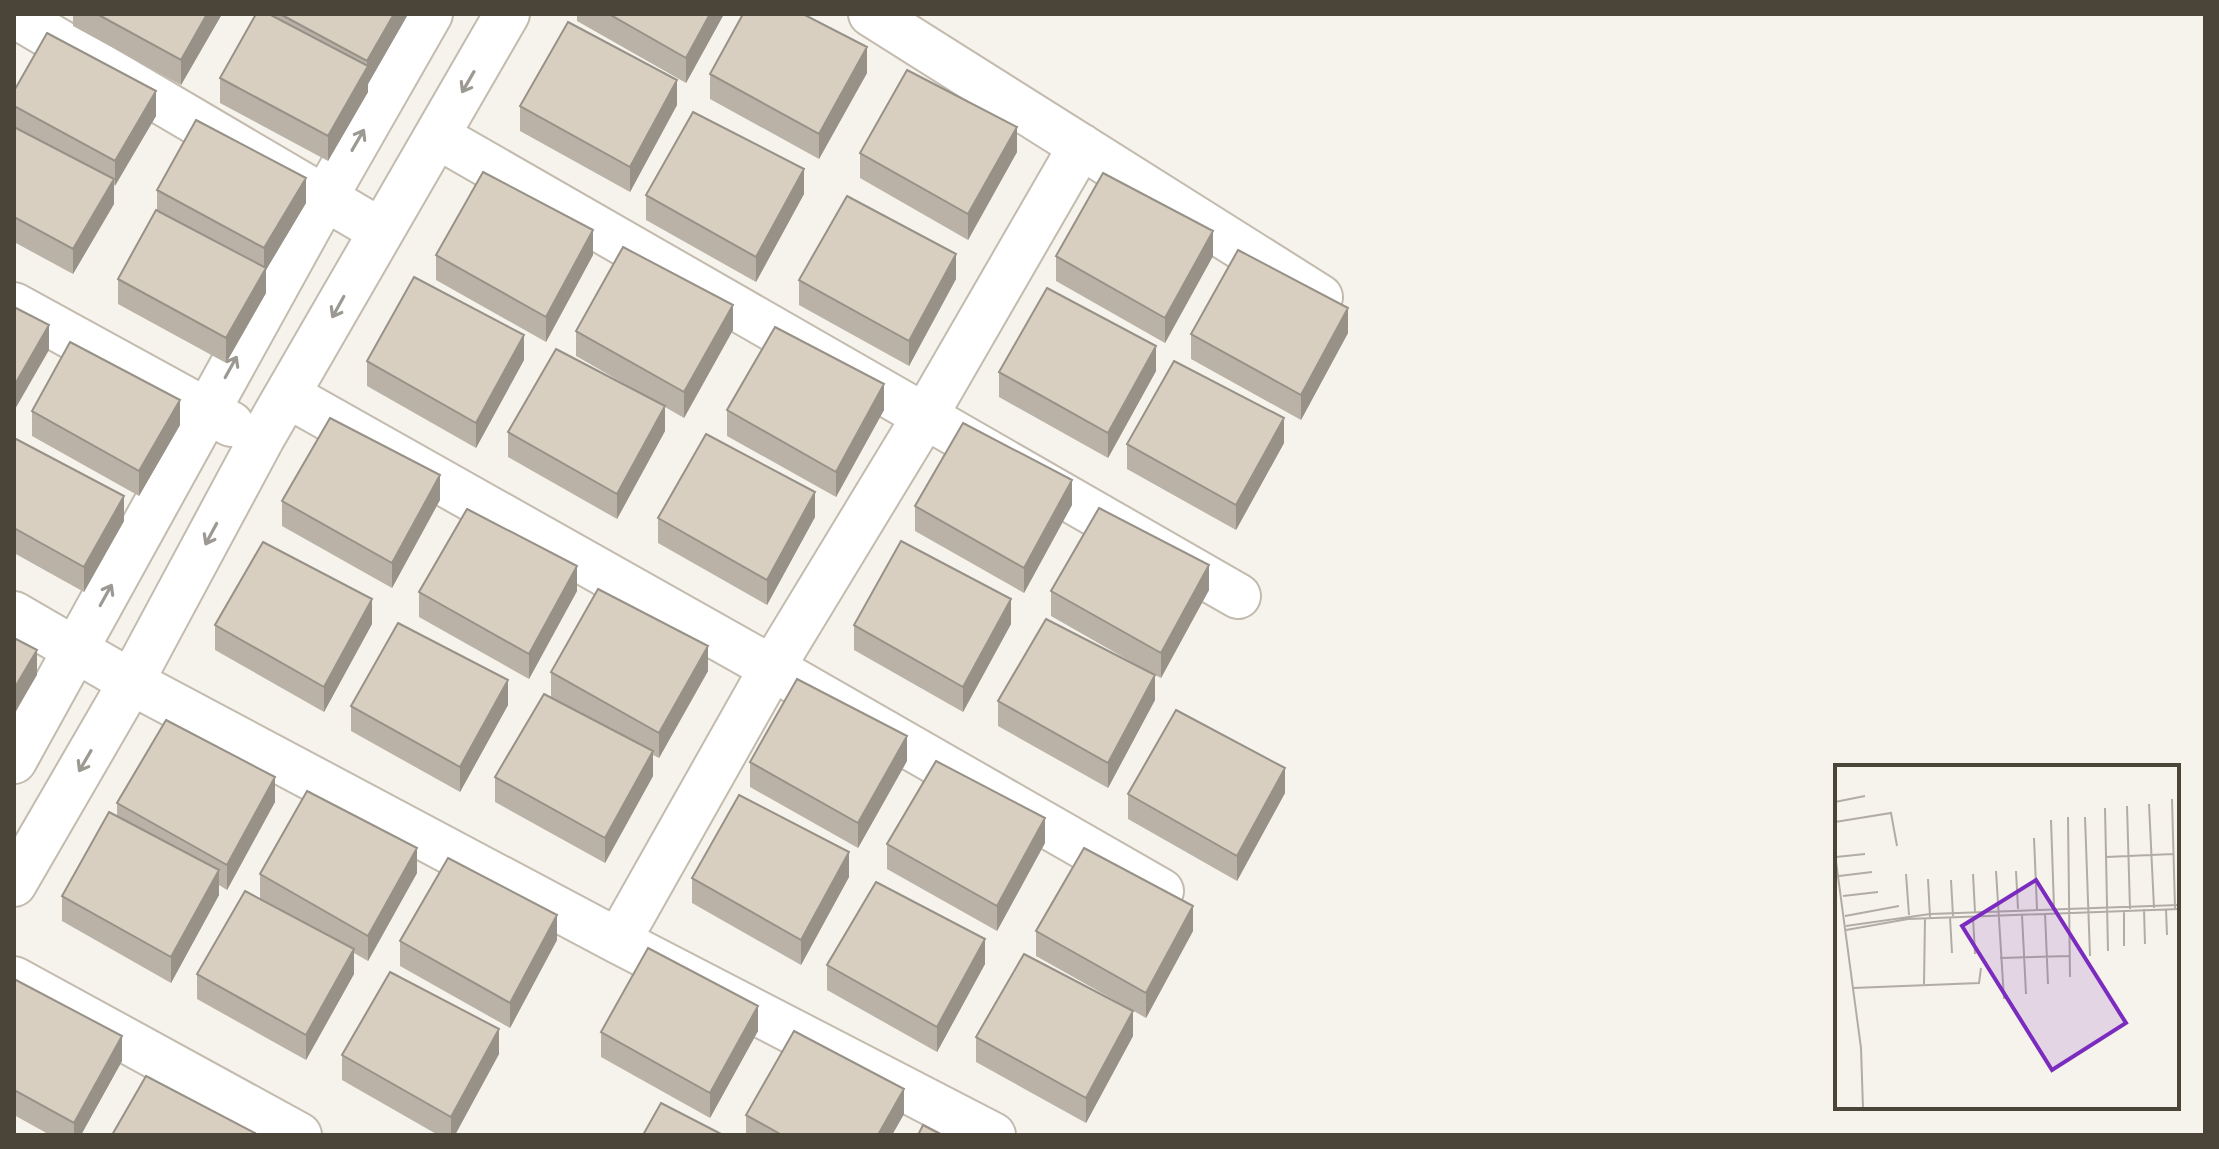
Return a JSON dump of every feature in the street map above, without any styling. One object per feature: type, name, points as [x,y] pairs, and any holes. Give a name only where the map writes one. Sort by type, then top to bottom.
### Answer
[{"type":"street","points":[[14,761],[430,14]]},
{"type":"street","points":[[871,14],[1320,297]]},
{"type":"street","points":[[14,15],[381,231]]},
{"type":"street","points":[[14,884],[131,682],[262,438],[437,136],[486,21]]},
{"type":"street","points":[[437,136],[1238,596]]},
{"type":"street","points":[[618,941],[772,668],[925,416],[1081,146]]},
{"type":"street","points":[[14,305],[206,412],[262,438]]},
{"type":"street","points":[[289,396],[1191,909]]},
{"type":"street","points":[[14,614],[131,682],[618,941],[993,1135]]},
{"type":"street","points":[[14,979],[299,1135]]},
{"type":"building","points":[[97,14],[207,14],[181,60]]},
{"type":"building","points":[[256,14],[269,14],[368,66],[328,136],[220,78]]},
{"type":"building","points":[[280,14],[394,14],[367,61]]},
{"type":"building","points":[[609,14],[710,14],[686,58]]},
{"type":"building","points":[[743,14],[803,14],[867,47],[819,134],[710,74]]},
{"type":"building","points":[[568,22],[677,80],[630,167],[520,106]]},
{"type":"building","points":[[47,33],[156,91],[115,161],[14,106],[14,91]]},
{"type":"building","points":[[907,70],[1017,127],[968,214],[860,153]]},
{"type":"building","points":[[693,112],[804,169],[756,257],[646,195]]},
{"type":"building","points":[[196,120],[306,178],[264,248],[157,190]]},
{"type":"building","points":[[14,127],[114,179],[73,249],[14,217]]},
{"type":"building","points":[[483,172],[593,230],[546,317],[436,255]]},
{"type":"building","points":[[1103,173],[1213,231],[1165,318],[1056,256]]},
{"type":"building","points":[[847,196],[956,254],[909,341],[799,280]]},
{"type":"building","points":[[156,210],[266,268],[226,338],[118,279]]},
{"type":"building","points":[[623,247],[733,305],[684,392],[576,331]]},
{"type":"building","points":[[1238,250],[1348,308],[1301,395],[1191,334]]},
{"type":"building","points":[[414,277],[524,335],[476,423],[367,361]]},
{"type":"building","points":[[1047,288],[1156,346],[1108,433],[999,372]]},
{"type":"building","points":[[14,307],[49,325],[14,386]]},
{"type":"building","points":[[775,327],[884,384],[836,472],[727,410]]},
{"type":"building","points":[[70,342],[180,400],[139,471],[32,411]]},
{"type":"building","points":[[556,349],[665,406],[617,494],[508,432]]},
{"type":"building","points":[[1174,361],[1284,418],[1236,505],[1127,444]]},
{"type":"building","points":[[330,418],[440,475],[392,563],[282,501]]},
{"type":"building","points":[[963,423],[1072,480],[1024,568],[915,506]]},
{"type":"building","points":[[706,434],[815,492],[767,580],[658,518]]},
{"type":"building","points":[[16,439],[124,496],[84,567],[14,528]]},
{"type":"building","points":[[1099,508],[1209,565],[1161,653],[1051,591]]},
{"type":"building","points":[[467,509],[577,566],[529,654],[419,592]]},
{"type":"building","points":[[901,541],[1011,599],[963,687],[854,625]]},
{"type":"building","points":[[263,542],[372,599],[324,687],[215,625]]},
{"type":"building","points":[[598,589],[708,646],[659,733],[551,672]]},
{"type":"building","points":[[1046,619],[1155,675],[1108,763],[998,701]]},
{"type":"building","points":[[398,623],[508,680],[460,767],[351,706]]},
{"type":"building","points":[[14,638],[37,650],[14,689]]},
{"type":"building","points":[[797,679],[907,736],[858,823],[750,762]]},
{"type":"building","points":[[544,694],[653,751],[605,838],[495,777]]},
{"type":"building","points":[[1176,710],[1285,768],[1237,856],[1128,794]]},
{"type":"building","points":[[166,720],[275,777],[227,865],[117,803]]},
{"type":"building","points":[[936,761],[1045,818],[997,906],[887,844]]},
{"type":"building","points":[[307,791],[417,848],[368,936],[260,874]]},
{"type":"building","points":[[739,795],[849,852],[801,940],[692,878]]},
{"type":"building","points":[[109,812],[219,870],[171,957],[62,896]]},
{"type":"building","points":[[1084,848],[1193,906],[1146,993],[1036,931]]},
{"type":"building","points":[[448,858],[557,915],[510,1003],[400,941]]},
{"type":"building","points":[[876,882],[985,939],[937,1027],[827,965]]},
{"type":"building","points":[[245,891],[354,949],[306,1035],[197,974]]},
{"type":"building","points":[[648,948],[758,1006],[710,1093],[601,1032]]},
{"type":"building","points":[[1024,954],[1133,1011],[1086,1098],[976,1037]]},
{"type":"building","points":[[390,972],[499,1029],[451,1117],[342,1055]]},
{"type":"building","points":[[14,979],[122,1036],[74,1123],[14,1090]]},
{"type":"building","points":[[794,1031],[904,1089],[878,1135],[782,1135],[746,1115]]},
{"type":"building","points":[[146,1076],[255,1133],[254,1135],[112,1135]]},
{"type":"building","points":[[661,1103],[723,1135],[643,1135]]},
{"type":"building","points":[[923,1125],[942,1135],[918,1135]]}]
